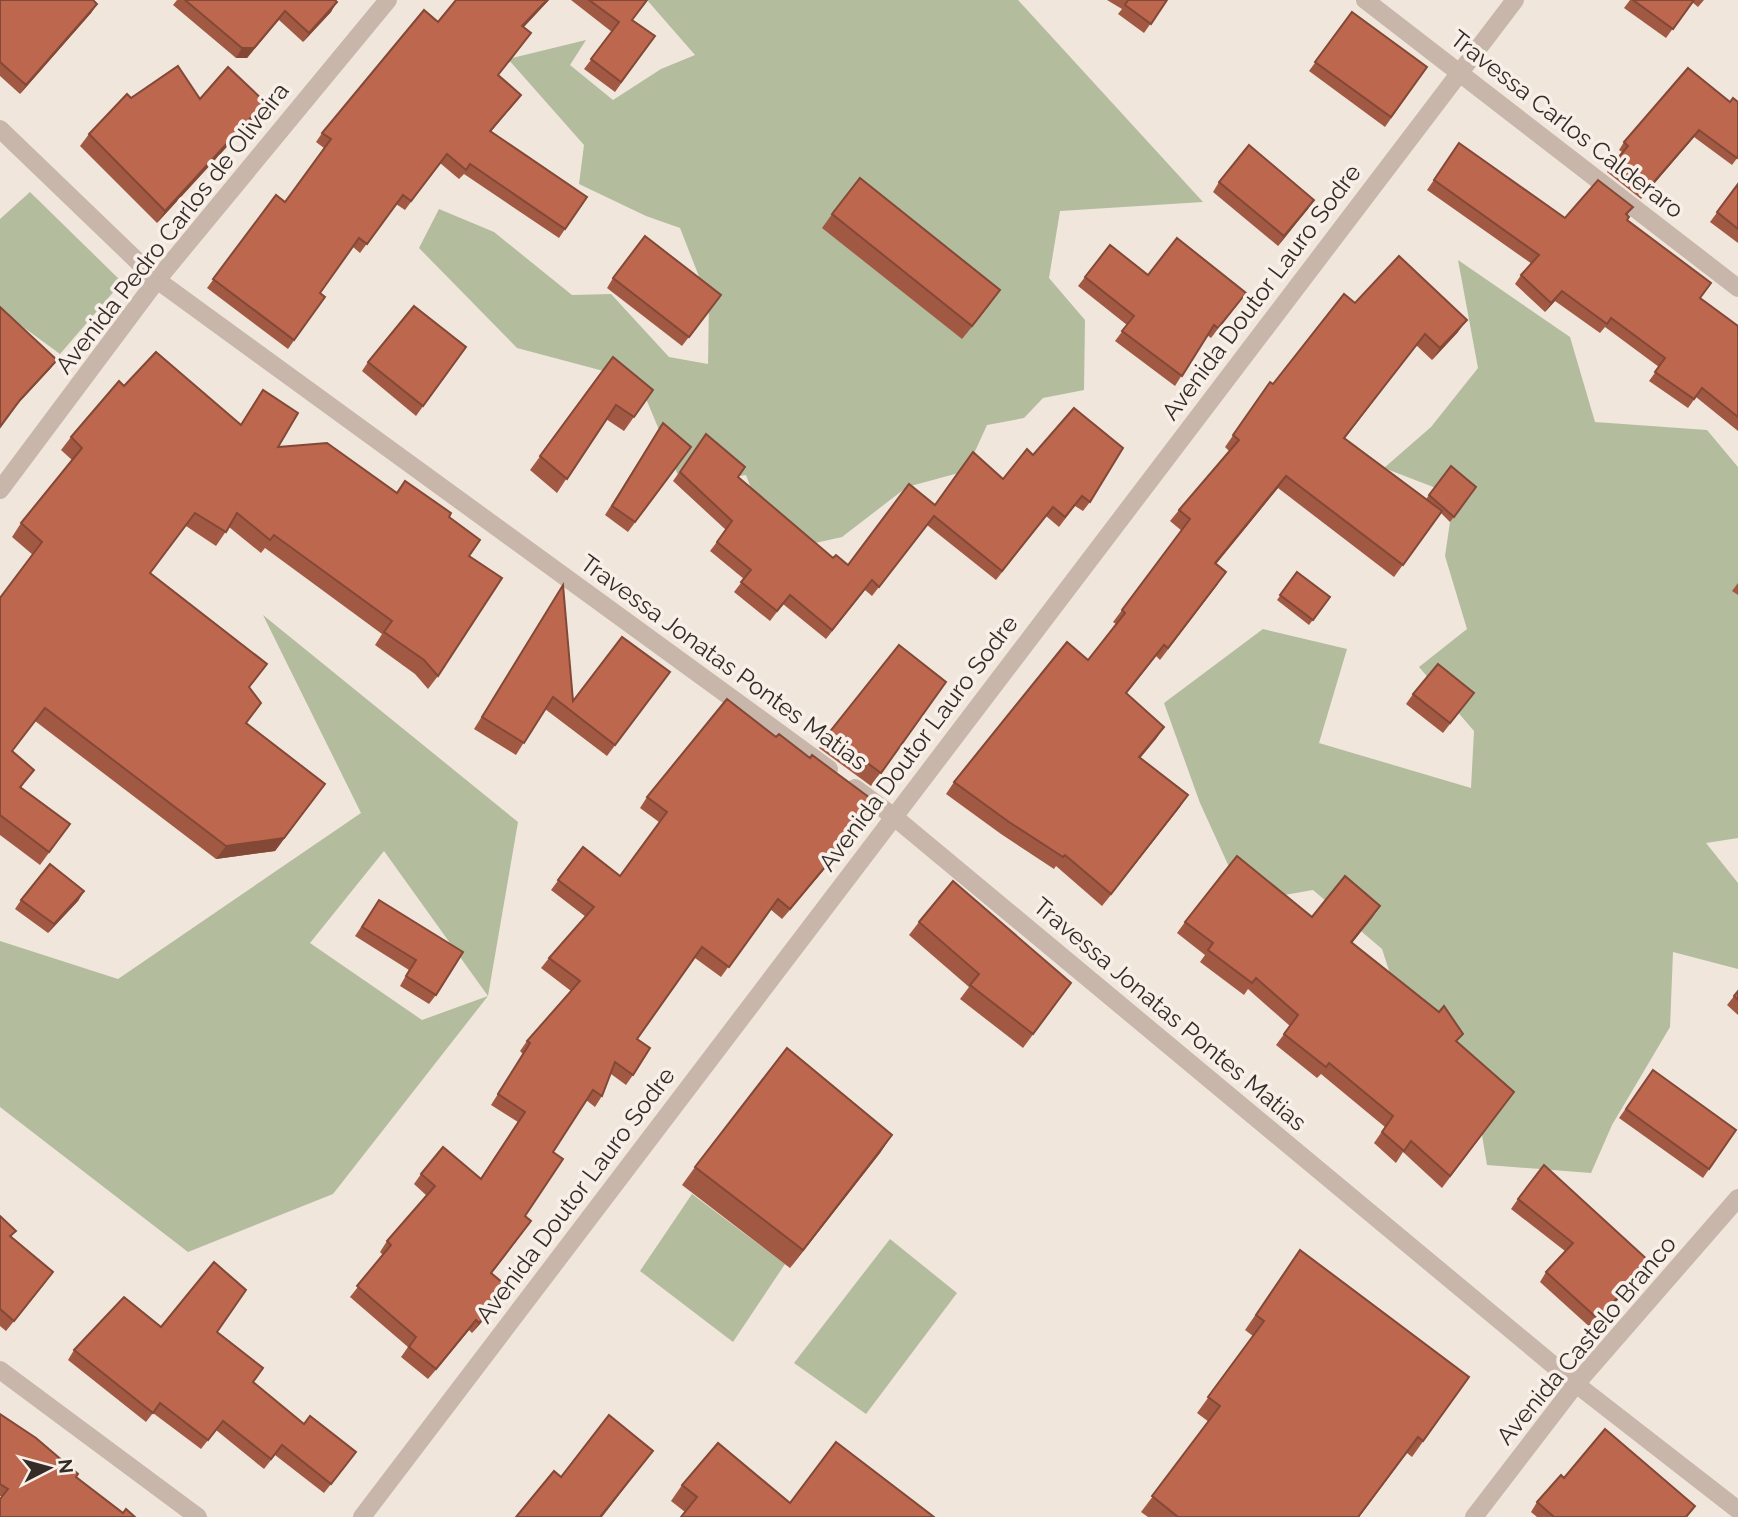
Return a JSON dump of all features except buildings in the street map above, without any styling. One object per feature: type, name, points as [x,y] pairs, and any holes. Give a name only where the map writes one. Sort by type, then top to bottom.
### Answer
[{"type":"street","name":"Avenida Pedro Carlos de Oliveira","points":[[0,490],[158,280],[388,0]]},
{"type":"street","name":"Travessa Carlos Calderaro","points":[[1365,0],[1738,288]]},
{"type":"street","name":"Avenida Doutor Lauro Sodre","points":[[362,1517],[1515,0]]},
{"type":"street","name":"Travessa Jonatas Pontes Matias","points":[[0,129],[158,280],[893,816],[1576,1384],[1738,1510]]},
{"type":"street","name":"Avenida Castelo Branco","points":[[1474,1517],[1576,1384],[1738,1198]]},
{"type":"street","points":[[0,1370],[198,1517]]},
{"type":"green space","points":[[647,0],[1018,0],[1203,202],[1060,211],[1049,278],[1085,320],[1084,390],[1043,398],[1024,418],[987,425],[966,471],[907,487],[842,537],[775,552],[746,475],[682,485],[647,401],[611,373],[517,348],[419,248],[439,209],[494,232],[572,295],[611,294],[669,357],[708,364],[709,302],[680,228],[646,216],[579,184],[584,145],[508,59],[586,40],[570,65],[613,100],[661,69],[695,55]]},
{"type":"green space","points":[[30,192],[122,282],[60,354],[0,310],[0,219]]},
{"type":"green space","points":[[1458,260],[1570,337],[1595,422],[1707,430],[1738,467],[1738,838],[1706,843],[1738,883],[1738,969],[1673,952],[1670,1027],[1612,1125],[1591,1173],[1487,1165],[1482,1135],[1409,1032],[1382,949],[1313,890],[1245,902],[1200,803],[1164,703],[1263,629],[1347,649],[1319,743],[1471,788],[1474,731],[1419,667],[1467,629],[1445,556],[1454,495],[1384,468],[1431,427],[1478,368]]},
{"type":"green space","points":[[263,615],[518,822],[488,996],[333,1194],[188,1252],[0,1107],[0,941],[118,979],[361,813]],"holes":[[[384,851],[488,996],[422,1020],[310,943]]]},
{"type":"green space","points":[[692,1194],[785,1264],[733,1342],[640,1271]]},
{"type":"green space","points":[[890,1239],[957,1293],[866,1414],[794,1363]]}]
